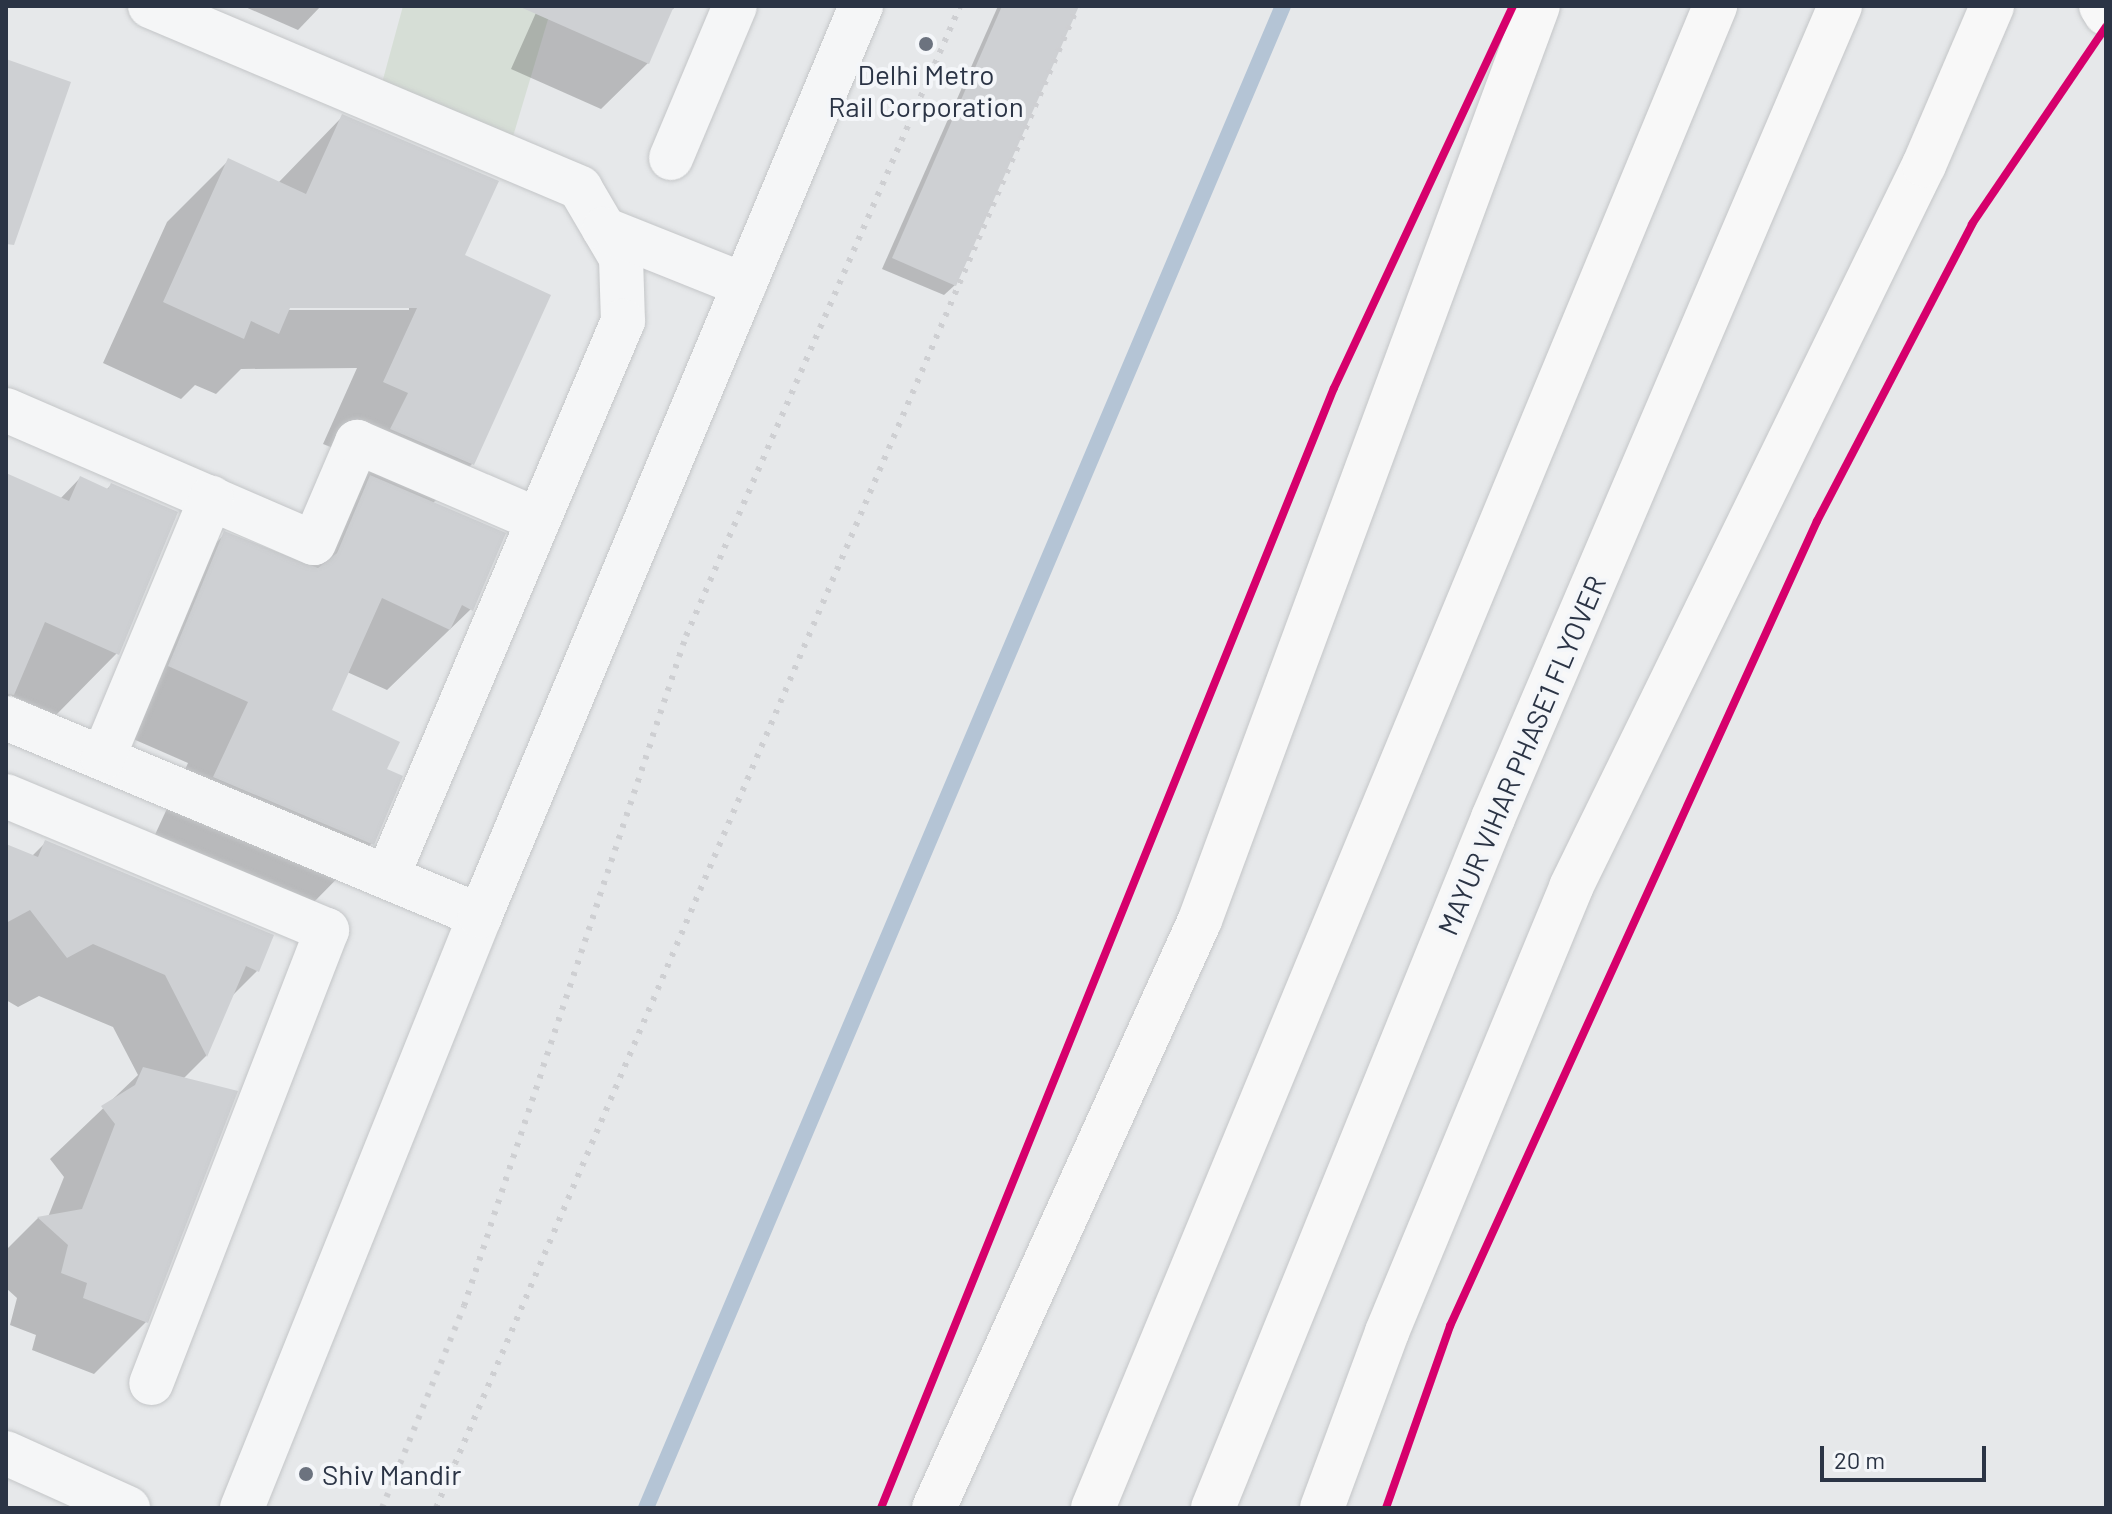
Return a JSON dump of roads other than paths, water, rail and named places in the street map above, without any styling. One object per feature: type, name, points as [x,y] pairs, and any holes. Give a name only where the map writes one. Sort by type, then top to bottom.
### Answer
[{"type":"highway","points":[[934,1508],[1200,920],[1538,6]]},
{"type":"highway","points":[[1093,1508],[1495,528],[1715,6]]},
{"type":"highway","name":"MAYUR VIHAR PHASE1 FLYOVER","points":[[1213,1508],[1493,818],[1840,6]]},
{"type":"highway","points":[[1322,1508],[1387,1332],[1571,887],[1924,165],[1992,6]]},
{"type":"highway","points":[[2101,6],[2106,14]]},
{"type":"street","points":[[150,6],[580,188],[621,258],[623,321],[388,875]]},
{"type":"street","points":[[671,158],[735,6]]},
{"type":"street","points":[[242,1508],[480,916],[861,6]]},
{"type":"street","points":[[604,229],[744,285]]},
{"type":"street","points":[[6,410],[314,543],[357,442],[538,520]]},
{"type":"street","points":[[103,758],[211,498]]},
{"type":"street","points":[[6,718],[480,916]]},
{"type":"street","points":[[6,796],[327,930],[151,1383]]},
{"type":"street","points":[[6,1453],[128,1508]]},
{"type":"waterway","points":[[646,1508],[1283,6]]},
{"type":"railway","points":[[382,1508],[464,1306],[686,636],[960,6]]},
{"type":"railway","points":[[436,1508],[1078,6]]},
{"type":"place","name":"Delhi Metro Rail Corporation","points":[[926,44]]},
{"type":"place","name":"Shiv Mandir","points":[[306,1474]]}]
